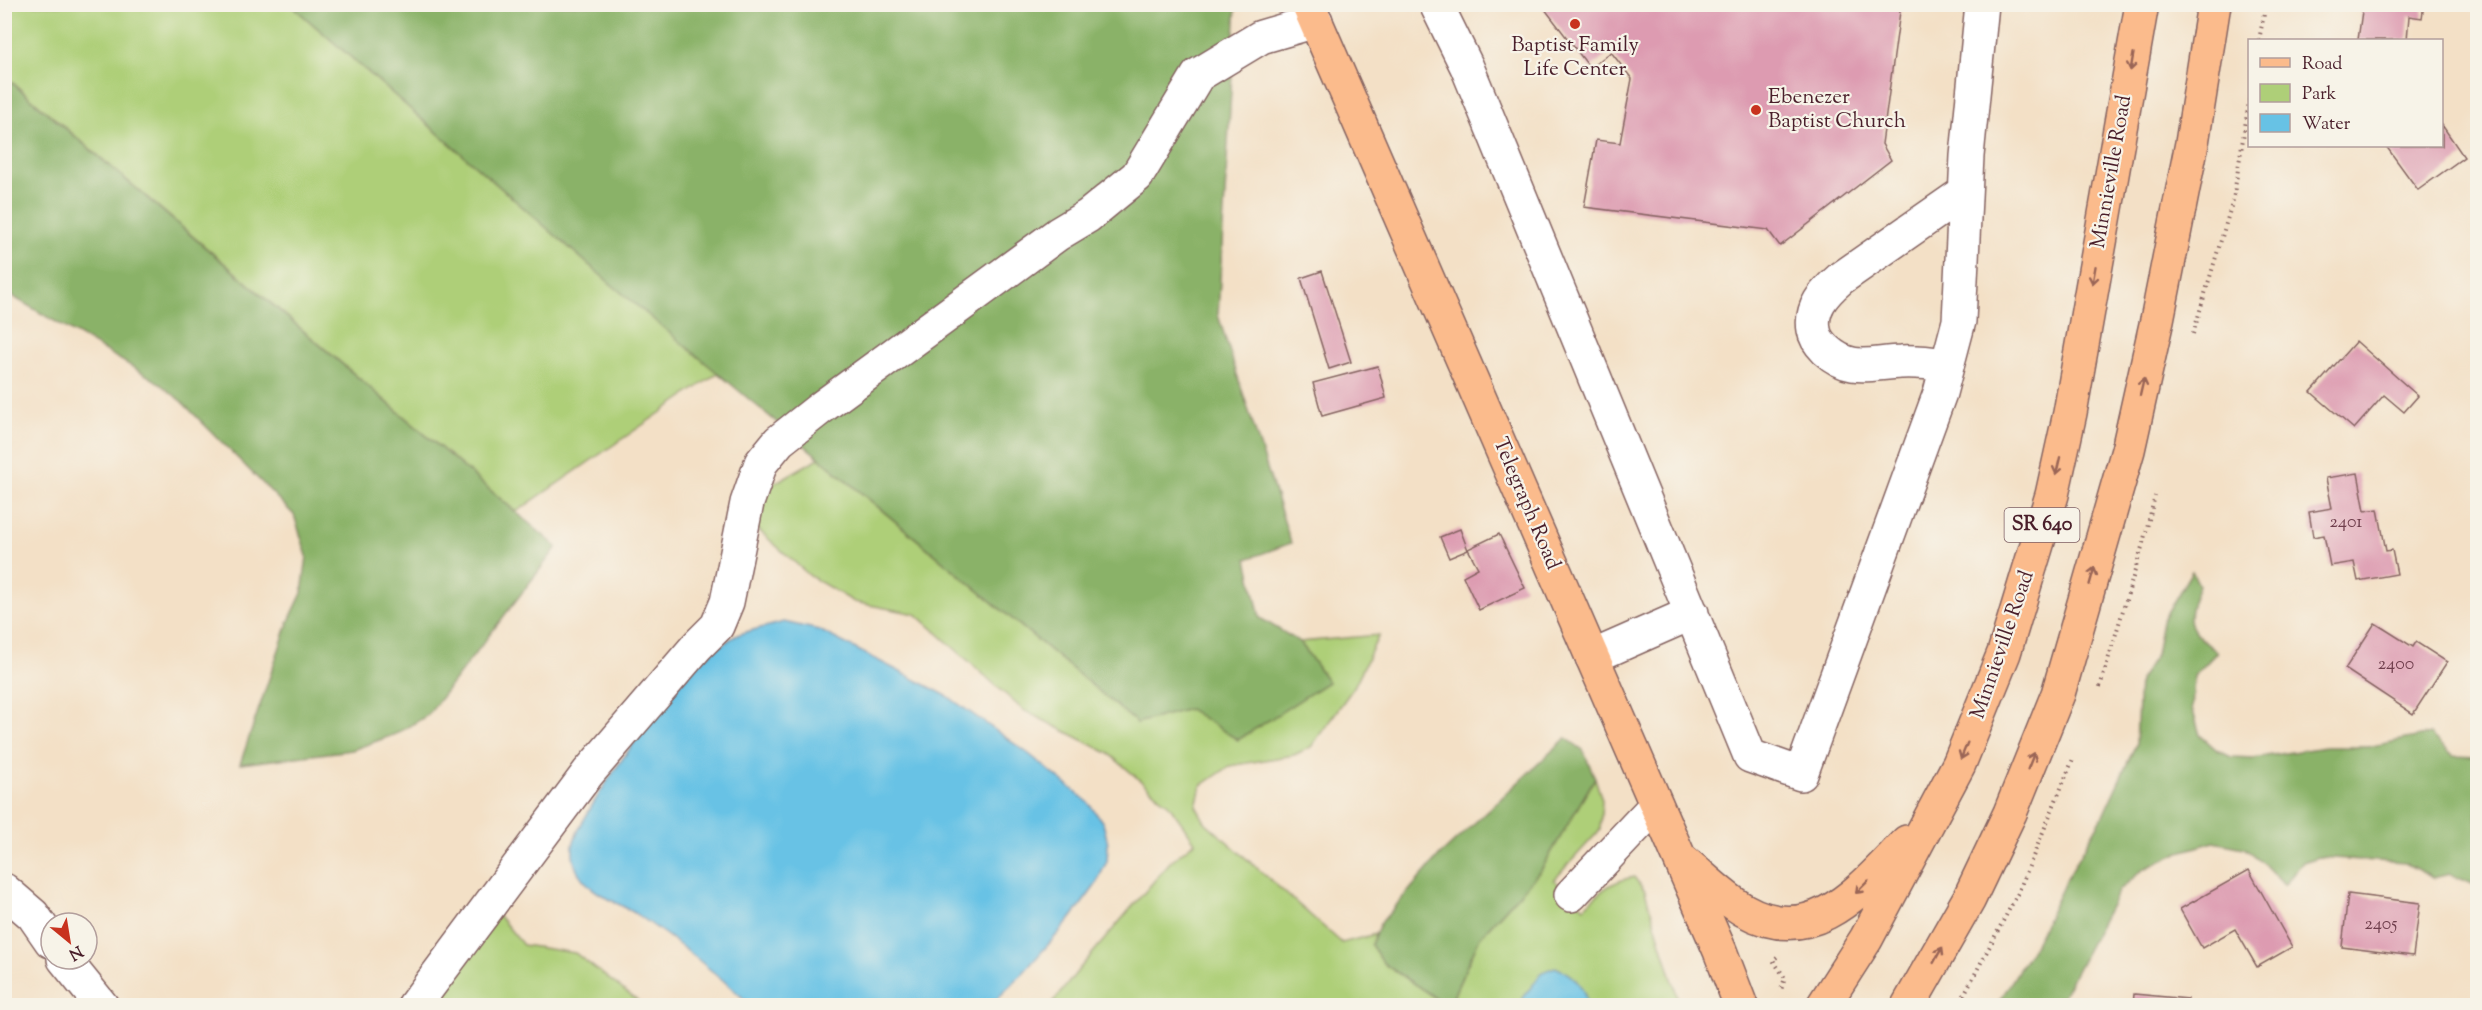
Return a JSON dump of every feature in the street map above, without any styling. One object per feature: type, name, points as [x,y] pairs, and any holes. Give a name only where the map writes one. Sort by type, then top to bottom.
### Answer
[{"type":"main road","name":"Minnieville Road","points":[[1823,1005],[1866,939],[1959,764],[2004,653],[2052,495],[2070,413],[2142,4]]},
{"type":"main road","name":"SR 640","points":[[1908,1005],[1969,900],[2010,813],[2058,694],[2128,450],[2190,154],[2214,4]]},
{"type":"main road","name":"Telegraph Road","points":[[1312,13],[1741,1005]]},
{"type":"main road","points":[[1679,858],[1745,910],[1786,922],[1807,921],[1840,907],[1852,897],[1932,816]]},
{"type":"lane","points":[[1436,4],[1467,67],[1750,756],[1802,774],[1940,393],[1959,321],[1965,192],[1982,4]]},
{"type":"lane","points":[[414,1005],[588,773],[717,626],[727,602],[747,503],[761,463],[779,441],[1058,234],[1088,216],[1137,176],[1198,75],[1261,38],[1312,13]]},
{"type":"lane","points":[[1947,365],[1922,362],[1899,362],[1877,366],[1852,365],[1836,358],[1823,347],[1815,334],[1813,321],[1816,307],[1826,292],[1840,279],[1965,192]]},
{"type":"lane","points":[[1592,657],[1692,613]]},
{"type":"lane","points":[[1571,896],[1656,805]]},
{"type":"lane","points":[[4,891],[33,915],[39,924]]},
{"type":"lane","points":[[74,971],[102,1005]]},
{"type":"path","points":[[2259,39],[2266,4]]},
{"type":"path","points":[[1781,990],[1785,978],[1773,960],[1783,953]]},
{"type":"green space","points":[[5,5],[291,5],[611,284],[718,373],[516,512],[5,76]]},
{"type":"green space","points":[[291,5],[1236,5],[1218,315],[1291,543],[1247,559],[1260,618],[1300,642],[1328,682],[1238,740],[1189,709],[1137,723],[611,284]]},
{"type":"green space","points":[[4,76],[557,547],[428,715],[396,734],[352,750],[240,764],[288,623],[302,593],[307,556],[294,515],[180,400],[155,380],[5,292]]},
{"type":"green space","points":[[819,458],[1137,723],[1189,709],[1328,682],[1300,642],[1379,635],[1354,687],[1311,747],[1294,755],[1230,766],[1201,786],[1196,806],[1205,822],[1342,943],[1376,934],[1371,945],[1384,964],[1446,1005],[1051,1005],[1171,861],[1195,842],[1169,805],[1108,753],[1023,710],[916,614],[854,602],[810,576],[754,526],[764,489]]},
{"type":"green space","points":[[2192,571],[2199,585],[2191,607],[2191,623],[2199,636],[2217,652],[2194,676],[2192,708],[2200,735],[2217,750],[2231,757],[2253,758],[2325,747],[2368,747],[2430,734],[2453,756],[2477,757],[2477,886],[2450,874],[2433,878],[2405,863],[2319,857],[2303,862],[2284,885],[2244,848],[2214,842],[2180,852],[2144,869],[2119,890],[2058,1005],[1997,1005],[2035,944],[2067,878],[2102,818],[2136,744],[2139,680],[2156,655],[2162,621]]},
{"type":"green space","points":[[1566,738],[1583,750],[1595,778],[1541,870],[1480,937],[1449,1005],[1446,1005],[1384,964],[1371,945],[1380,924],[1440,855]]},
{"type":"green space","points":[[1595,778],[1602,800],[1600,830],[1554,880],[1584,907],[1606,888],[1618,881],[1634,877],[1645,891],[1680,1005],[1449,1006],[1480,937],[1541,870]]},
{"type":"green space","points":[[498,915],[523,945],[575,953],[643,1005],[433,1006]]},
{"type":"water","points":[[784,622],[819,630],[947,696],[1029,754],[1088,802],[1103,823],[1108,843],[1107,861],[1095,886],[1069,921],[990,1006],[751,1005],[669,937],[588,885],[576,868],[573,846],[592,806],[631,747],[674,690],[693,669],[722,644],[745,632]]},
{"type":"water","points":[[1555,967],[1577,981],[1588,1005],[1518,1005],[1542,972]]},
{"type":"building","name":"Ebenezer Baptist Church","points":[[1541,4],[1901,4],[1882,144],[1891,160],[1780,246],[1768,230],[1584,207],[1596,140],[1620,143],[1632,79],[1611,52],[1590,68]]},
{"type":"building","points":[[2363,4],[2424,4],[2422,18],[2409,16],[2407,39],[2358,39]]},
{"type":"building","points":[[2443,126],[2464,157],[2418,190],[2387,147],[2443,147]]},
{"type":"building","points":[[1322,271],[1351,362],[1329,369],[1301,278]]},
{"type":"building","points":[[2356,341],[2418,396],[2404,412],[2384,395],[2354,429],[2311,392]]},
{"type":"building","points":[[1378,366],[1386,398],[1322,416],[1313,383]]},
{"type":"building","points":[[2358,473],[2365,511],[2378,509],[2386,551],[2392,550],[2397,574],[2358,581],[2354,562],[2330,566],[2324,535],[2313,537],[2309,512],[2332,508],[2326,478]]},
{"type":"building","points":[[1460,529],[1468,550],[1449,558],[1440,537]]},
{"type":"building","points":[[1499,534],[1525,588],[1479,610],[1463,576],[1478,568],[1468,549]]},
{"type":"building","points":[[2375,623],[2413,647],[2416,642],[2447,662],[2413,714],[2345,669]]},
{"type":"building","points":[[2249,870],[2292,947],[2257,967],[2235,929],[2202,948],[2180,909]]},
{"type":"building","points":[[2348,894],[2420,903],[2413,956],[2342,947]]},
{"type":"building","points":[[2134,994],[2188,999],[2188,1006],[2133,1006]]},
{"type":"place","name":"Baptist Family Life Center","points":[[1575,24]]},
{"type":"place","name":"Ebenezer Baptist Church","points":[[1756,110]]}]
